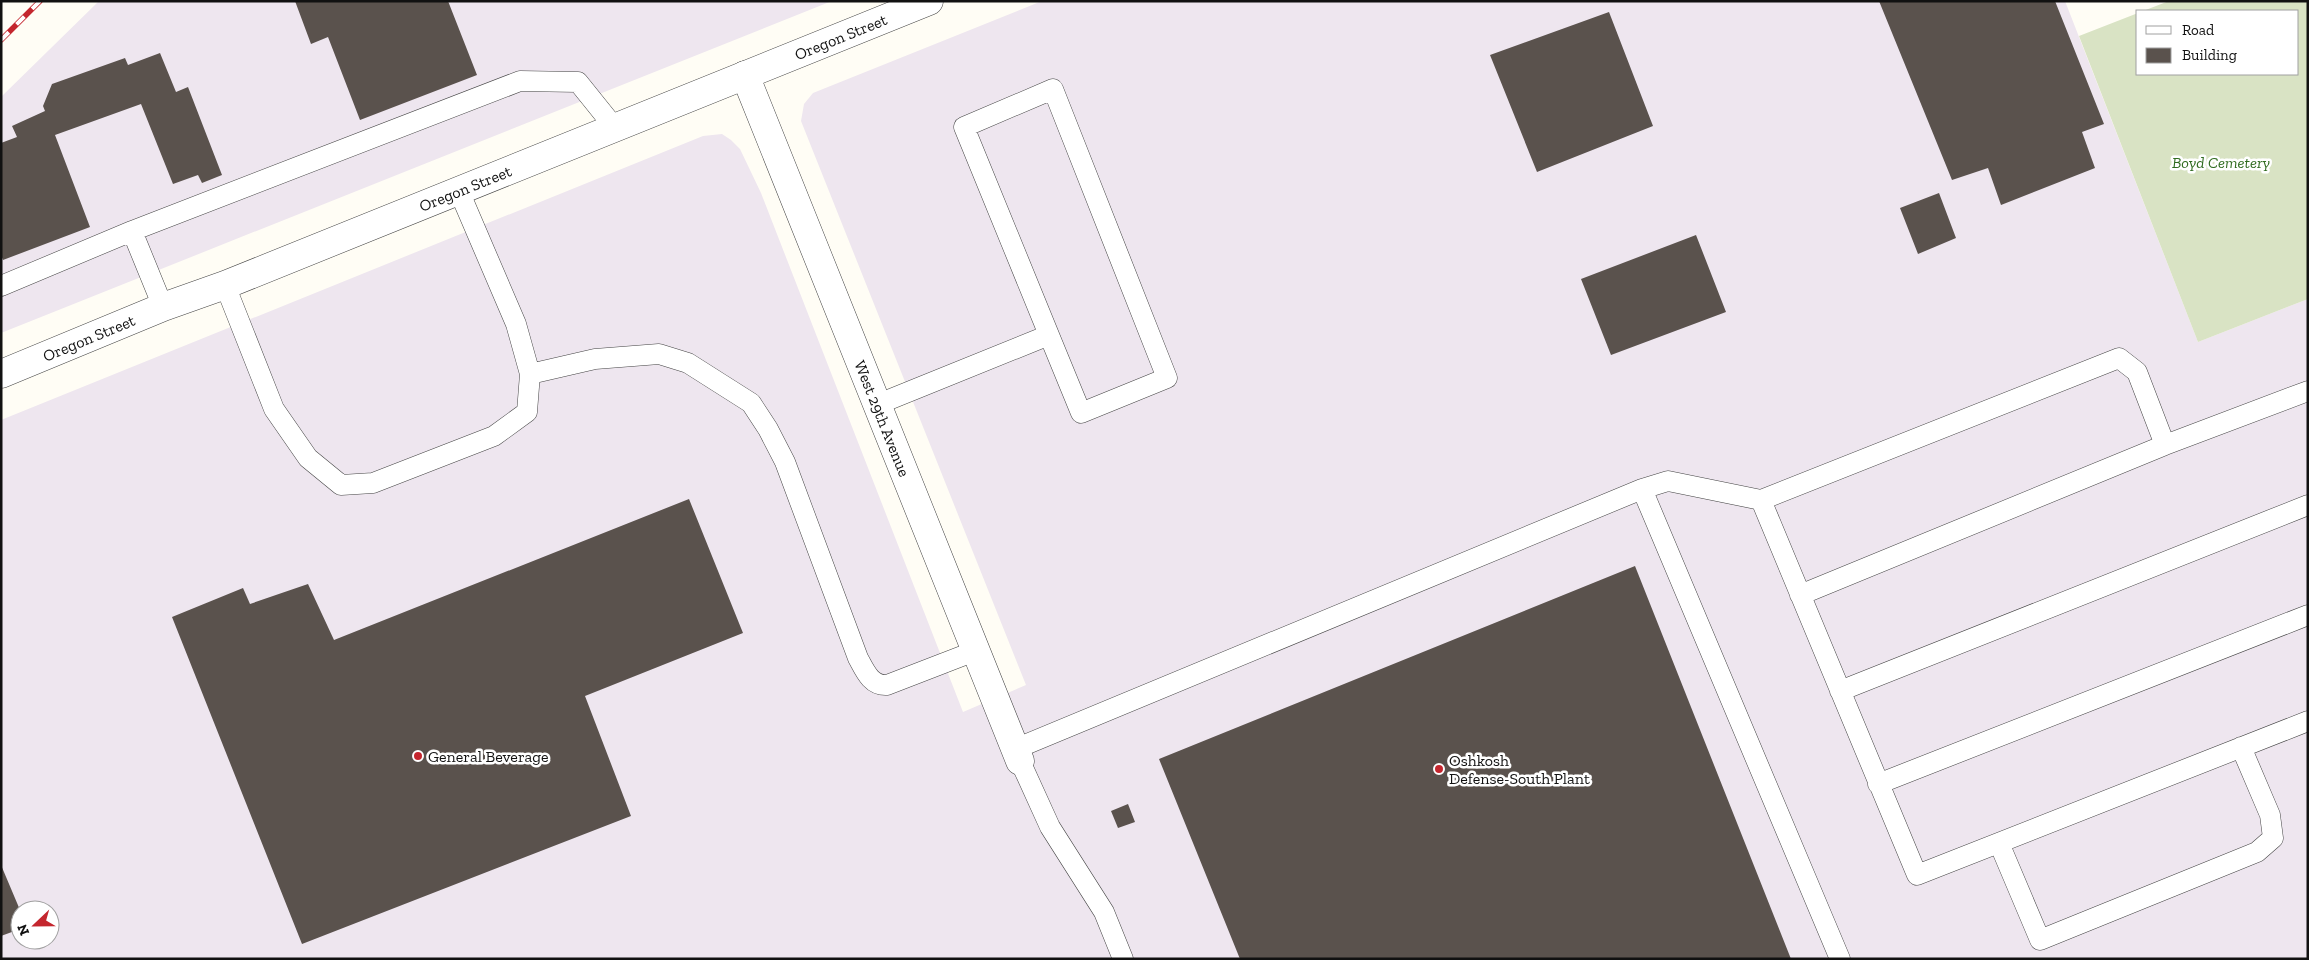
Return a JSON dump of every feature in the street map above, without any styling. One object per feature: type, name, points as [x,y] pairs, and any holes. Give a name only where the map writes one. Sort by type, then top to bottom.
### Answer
[{"type":"street","name":"Oregon Street","points":[[1,374],[163,307],[226,285],[929,1]]},
{"type":"street","name":"West 29th Avenue","points":[[744,75],[1017,755]]},
{"type":"lane","points":[[1,286],[132,231],[520,81],[578,82],[615,128]]},
{"type":"lane","points":[[1054,89],[1166,378],[1081,413],[1049,334],[964,127],[1054,89]]},
{"type":"lane","points":[[226,285],[274,409],[308,458],[341,485],[373,483],[494,436],[527,412],[530,374],[516,324],[458,191]]},
{"type":"lane","points":[[132,231],[163,307]]},
{"type":"lane","points":[[876,405],[1049,334]]},
{"type":"lane","points":[[530,374],[595,359],[659,354],[688,363],[702,371],[751,403],[768,429],[784,462],[858,658],[872,680],[881,685],[887,684],[975,651]]},
{"type":"lane","points":[[1123,959],[1104,912],[1050,827],[1017,755],[1642,489],[1668,481],[1761,500],[2119,358],[2137,372],[2165,445]]},
{"type":"lane","points":[[1800,595],[2165,445],[2308,391]]},
{"type":"lane","points":[[1642,489],[1840,959]]},
{"type":"lane","points":[[1761,500],[1917,875],[2308,720]]},
{"type":"lane","points":[[1840,691],[2308,505]]},
{"type":"lane","points":[[1878,784],[2308,615]]},
{"type":"lane","points":[[1999,843],[2040,940],[2257,852],[2272,838],[2270,815],[2241,747]]},
{"type":"shaded area","points":[[99,1],[832,1],[1,333],[1,97]]},
{"type":"shaded area","points":[[1042,1],[2065,1],[2198,342],[2308,299],[2308,959],[1,959],[1,420],[703,136],[722,134],[731,140],[740,149],[761,193],[963,712],[1026,685],[801,121],[804,104],[813,93]]},
{"type":"green space","name":"Boyd Cemetery","points":[[2169,1],[2308,1],[2308,299],[2198,342],[2079,36],[2136,14],[2136,75],[2299,75],[2299,10],[2146,10]]},
{"type":"building","points":[[295,1],[448,1],[477,75],[360,120],[328,37],[311,44]]},
{"type":"building","points":[[1879,1],[2055,1],[2104,124],[2082,132],[2095,168],[2001,205],[1988,168],[1952,180]]},
{"type":"building","points":[[1609,12],[1653,126],[1537,172],[1490,55]]},
{"type":"building","points":[[160,53],[176,92],[188,87],[222,175],[202,183],[198,175],[173,184],[141,104],[55,135],[90,227],[3,260],[1,255],[1,143],[17,137],[12,126],[45,111],[43,106],[52,84],[125,58],[128,65]]},
{"type":"building","points":[[1939,193],[1956,238],[1918,254],[1900,208]]},
{"type":"building","points":[[1696,235],[1726,312],[1611,355],[1581,279]]},
{"type":"building","name":"General Beverage","points":[[689,499],[743,633],[585,696],[631,816],[302,944],[172,617],[243,588],[250,604],[308,584],[334,640]]},
{"type":"building","name":"Oshkosh Defense-South Plant","points":[[1635,566],[1791,959],[1240,959],[1159,759]]},
{"type":"building","points":[[1128,804],[1135,822],[1118,828],[1111,811]]},
{"type":"building","points":[[1,865],[16,900],[10,900],[10,933],[1,936]]},
{"type":"railway","points":[[1,40],[40,1]]},
{"type":"place","name":"General Beverage","points":[[418,756]]},
{"type":"place","name":"Oshkosh Defense-South Plant","points":[[1439,769]]}]
